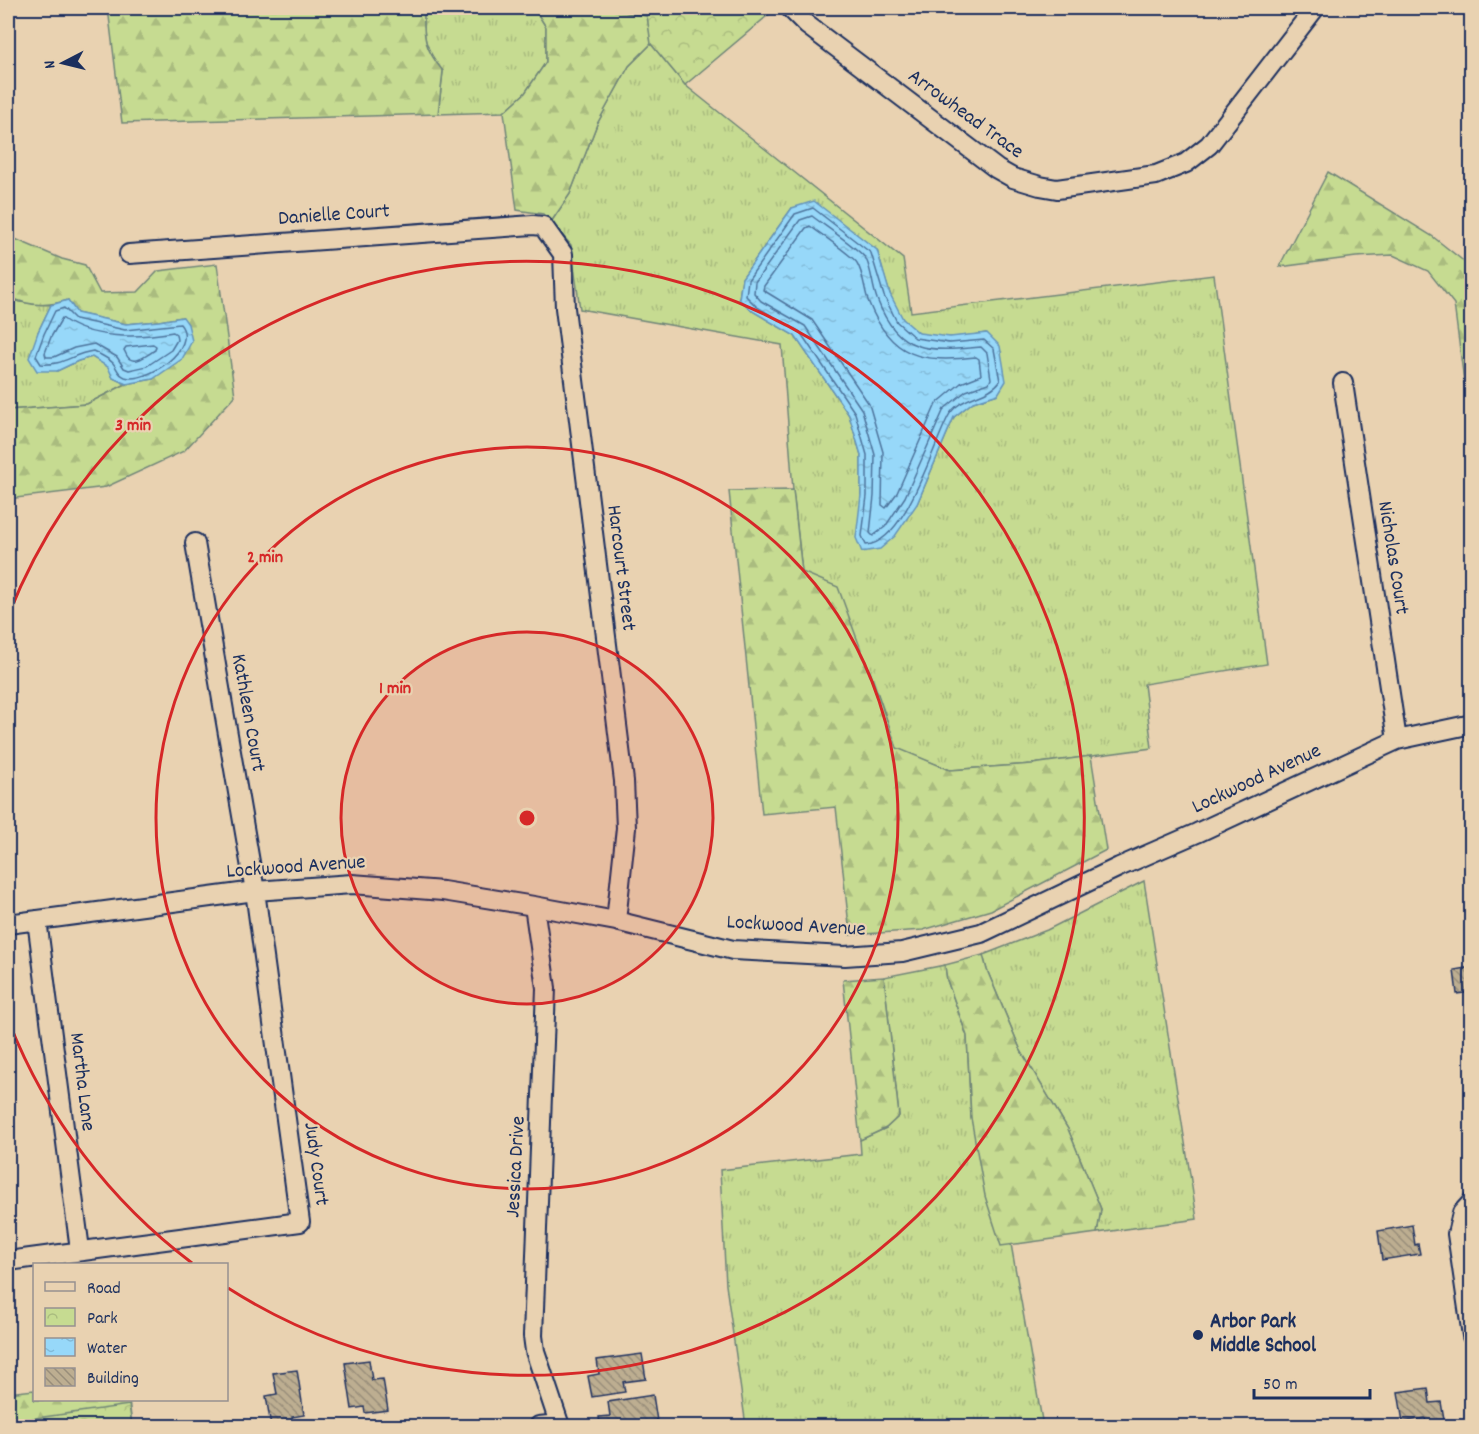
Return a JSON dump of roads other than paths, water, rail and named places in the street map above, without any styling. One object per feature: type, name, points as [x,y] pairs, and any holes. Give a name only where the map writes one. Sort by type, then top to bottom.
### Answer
[{"type":"street","name":"Arrowhead Trace","points":[[790,8],[807,25],[997,170],[1013,178],[1057,189],[1156,175],[1175,169],[1191,160],[1209,145],[1315,8]]},
{"type":"street","name":"Danielle Court","points":[[129,254],[543,226]]},
{"type":"street","name":"Harcourt Street","points":[[543,226],[563,254],[565,308],[623,771],[626,828],[616,921]]},
{"type":"street","name":"Nicholas Court","points":[[1343,383],[1396,740]]},
{"type":"street","name":"Kathleen Court","points":[[195,543],[255,891]]},
{"type":"street","name":"Lockwood Avenue","points":[[8,924],[255,891],[352,884],[443,891],[534,906],[616,921],[733,950],[844,956],[902,952],[981,933],[1396,740],[1472,724]]},
{"type":"street","name":"Judy Court","points":[[8,1261],[300,1222],[255,891]]},
{"type":"street","name":"Jessica Drive","points":[[534,906],[546,988],[533,1336],[535,1351],[560,1425]]},
{"type":"street","name":"Martha Lane","points":[[38,920],[80,1250]]},
{"type":"street","points":[[1472,1202],[1462,1213],[1457,1234],[1472,1336]]},
{"type":"street","points":[[538,1426],[560,1425]]},
{"type":"water","points":[[814,201],[877,250],[890,294],[903,319],[919,333],[950,337],[987,333],[1000,346],[1006,381],[998,394],[973,402],[954,417],[917,504],[895,536],[880,549],[862,552],[856,538],[861,495],[861,455],[849,415],[795,336],[754,312],[739,299],[742,278],[792,208]]},
{"type":"water","points":[[68,300],[77,313],[126,324],[183,317],[188,324],[192,341],[182,359],[153,379],[126,384],[113,378],[108,367],[92,357],[57,371],[37,371],[29,358],[38,332],[51,305]]},
{"type":"place","name":"Arbor Park Middle School","points":[[1198,1335]]}]
